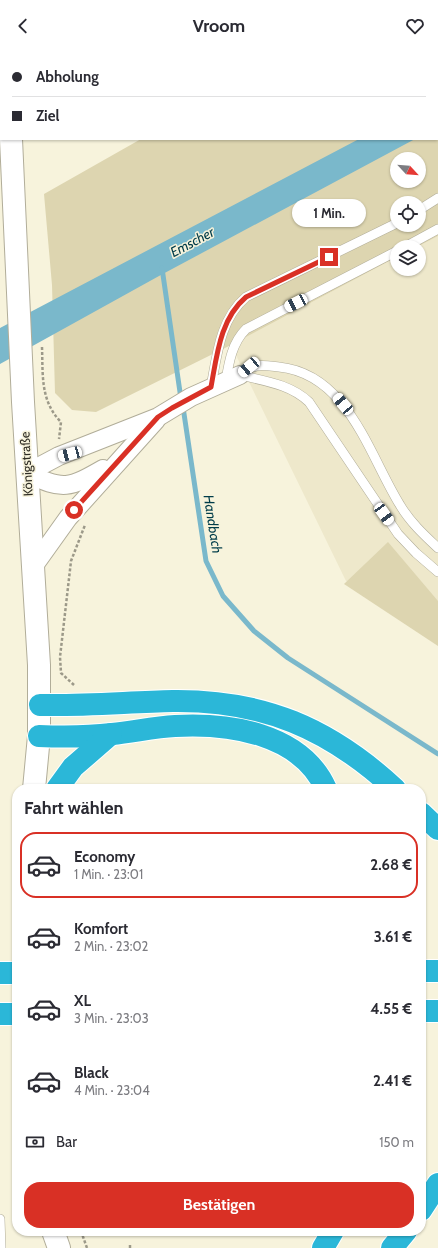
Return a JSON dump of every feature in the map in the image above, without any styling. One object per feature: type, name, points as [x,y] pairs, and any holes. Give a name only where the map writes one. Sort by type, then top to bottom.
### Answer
[{"type":"highway","points":[[40,705],[76,706],[175,701],[217,704],[258,710],[321,733],[362,760],[389,784]]},
{"type":"highway","points":[[38,736],[68,737],[197,725],[226,727],[260,734],[276,741],[301,757],[322,784]]},
{"type":"highway","points":[[61,784],[73,767],[111,734]]},
{"type":"highway","points":[[426,818],[438,829]]},
{"type":"highway","points":[[426,970],[438,971]]},
{"type":"highway","points":[[0,973],[12,973]]},
{"type":"highway","points":[[426,1011],[438,1011]]},
{"type":"highway","points":[[0,1014],[12,1014]]},
{"type":"highway","points":[[426,1202],[438,1184]]},
{"type":"highway","points":[[323,1248],[330,1236]]},
{"type":"highway","points":[[392,1248],[402,1236]]},
{"type":"main road","name":"Königstraße","points":[[11,140],[23,402],[40,705],[34,784]]},
{"type":"main road","points":[[47,1248],[50,1236]]},
{"type":"main road","points":[[53,1236],[59,1248]]},
{"type":"street","points":[[27,473],[59,456],[165,412],[191,397],[225,381]]},
{"type":"street","points":[[33,568],[58,529],[74,510],[117,461],[165,412]]},
{"type":"street","points":[[27,473],[52,483],[70,485],[79,483],[117,461]]},
{"type":"lane","points":[[426,206],[438,198]]},
{"type":"lane","points":[[225,381],[220,342],[227,322],[238,304],[246,297],[390,226]]},
{"type":"lane","points":[[418,240],[438,229]]},
{"type":"lane","points":[[225,381],[233,348],[240,335],[246,329],[390,255]]},
{"type":"lane","points":[[225,381],[249,367],[258,366],[285,368],[302,373],[334,393],[343,404],[361,434],[400,506],[423,535],[438,548]]},
{"type":"lane","points":[[225,381],[272,382],[299,392],[309,402],[398,534],[416,553],[438,572]]},
{"type":"lane","points":[[0,1219],[1,1248]]},
{"type":"path","points":[[44,385],[47,405],[61,422]]},
{"type":"path","points":[[74,510],[83,520],[85,528],[70,561],[60,657],[62,673],[73,685],[78,687]]},
{"type":"path","points":[[83,1236],[87,1248]]},
{"type":"shaded area","points":[[139,140],[438,140],[438,236],[426,242],[426,240],[390,240],[390,261],[231,345],[96,412],[72,410],[55,393],[52,285],[44,194]]},
{"type":"shaded area","points":[[438,236],[438,641],[346,581],[231,345],[390,261],[390,276],[426,276],[426,242]]},
{"type":"shaded area","points":[[388,542],[438,601],[438,646],[344,584]]},
{"type":"water","name":"Emscher","points":[[357,140],[413,140],[159,276],[0,364],[0,328]]},
{"type":"waterway","name":"Handbach","points":[[162,268],[181,399]]},
{"type":"waterway","name":"Handbach","points":[[183,407],[206,561],[223,596],[254,631],[288,658],[438,754]]},
{"type":"route","points":[[74,510],[158,417],[211,387],[220,342],[227,322],[238,304],[246,297],[329,257]]}]
